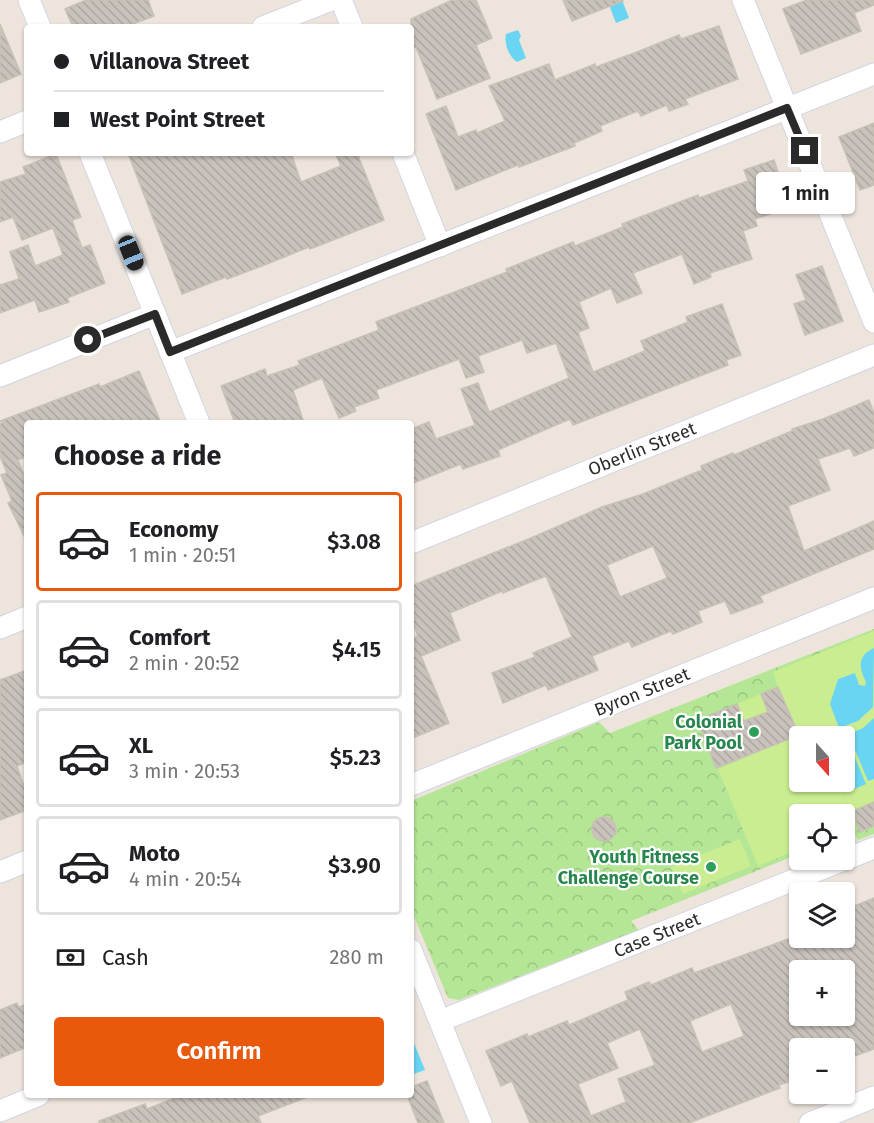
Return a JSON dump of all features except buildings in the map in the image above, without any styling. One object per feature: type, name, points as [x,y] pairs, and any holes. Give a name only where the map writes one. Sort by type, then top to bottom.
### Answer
[{"type":"street","points":[[29,0],[39,24]]},
{"type":"street","points":[[271,24],[331,0]]},
{"type":"street","points":[[341,0],[351,24]]},
{"type":"street","points":[[743,0],[874,322]]},
{"type":"street","points":[[170,352],[874,74]]},
{"type":"street","points":[[0,132],[24,122]]},
{"type":"street","points":[[91,156],[198,420]]},
{"type":"street","points":[[404,156],[440,246]]},
{"type":"street","points":[[0,376],[155,314]]},
{"type":"street","name":"Oberlin Street","points":[[414,542],[874,355]]},
{"type":"street","name":"Byron Street","points":[[414,784],[874,598]]},
{"type":"street","points":[[0,628],[24,618]]},
{"type":"street","name":"Case Street","points":[[440,1021],[874,848]]},
{"type":"street","points":[[0,872],[24,862]]},
{"type":"street","points":[[414,957],[481,1123]]},
{"type":"street","points":[[810,1123],[874,1097]]},
{"type":"street","points":[[0,1111],[32,1098]]},
{"type":"green space","points":[[874,629],[874,834],[858,840],[855,834],[855,804],[789,804],[789,858],[631,921],[639,930],[459,1000],[448,998],[414,916],[414,800],[599,722],[610,733]]},
{"type":"green space","name":"Colonial Park Pool","points":[[874,631],[874,826],[860,832],[855,820],[855,804],[848,804],[843,792],[855,792],[855,726],[789,726],[789,738],[727,763],[719,744],[708,748],[697,720],[778,687],[773,672]]},
{"type":"green space","name":"Colonial Park Pool","points":[[789,739],[789,792],[843,792],[848,804],[789,804],[789,853],[758,866],[718,769]]},
{"type":"green space","name":"Youth Fitness Challenge Course","points":[[740,839],[751,866],[683,894],[671,867]]},
{"type":"water","points":[[607,0],[622,0],[629,18],[616,23]]},
{"type":"water","points":[[518,30],[526,58],[517,62],[508,50],[506,34]]},
{"type":"water","points":[[874,648],[873,707],[858,721],[838,726],[830,704],[838,679],[855,673],[859,685],[865,686],[861,662],[868,651]]},
{"type":"water","points":[[874,718],[874,779],[868,781],[855,750],[855,731],[863,728]]},
{"type":"water","points":[[855,758],[866,784],[855,789]]},
{"type":"water","points":[[414,1043],[425,1070],[414,1074]]},
{"type":"place","name":"Colonial Park Pool","points":[[754,732]]},
{"type":"place","name":"Youth Fitness Challenge Course","points":[[711,867]]},
{"type":"route","points":[[88,340],[155,314],[170,352],[787,108],[805,151]]}]
